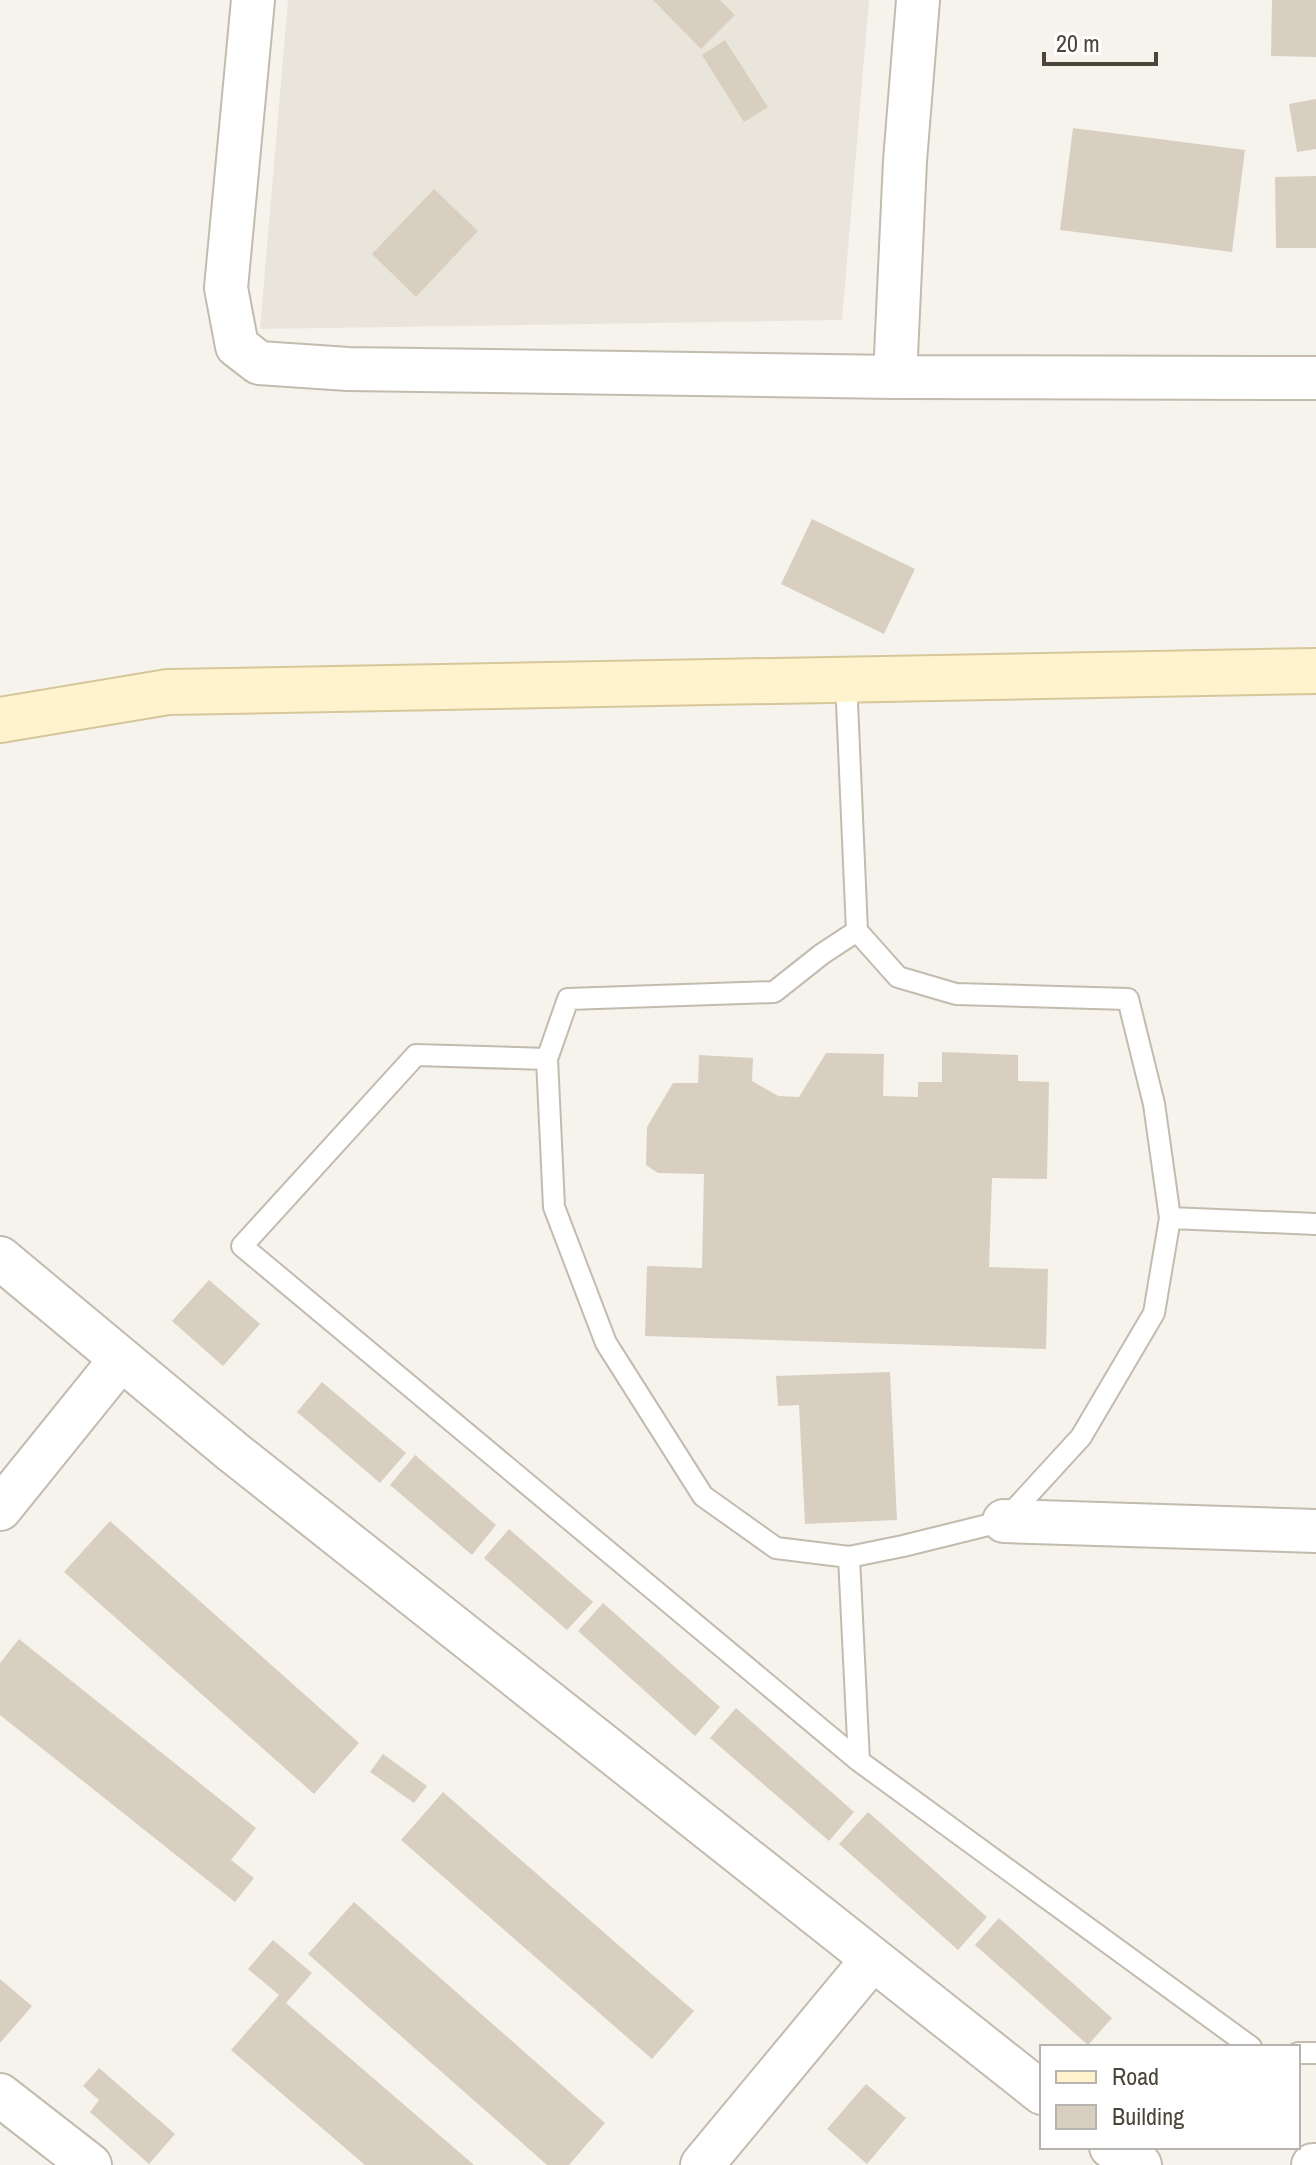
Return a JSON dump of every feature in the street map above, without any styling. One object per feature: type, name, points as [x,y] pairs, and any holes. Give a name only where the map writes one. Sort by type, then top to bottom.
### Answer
[{"type":"street","points":[[253,0],[226,288],[237,346],[259,363],[348,369],[895,377],[1316,378]]},
{"type":"street","points":[[895,377],[905,161],[918,0]]},
{"type":"street","points":[[0,720],[168,692],[1316,671]]},
{"type":"street","points":[[0,1258],[233,1452],[1040,2091]]},
{"type":"street","points":[[0,1509],[121,1359]]},
{"type":"street","points":[[1004,1521],[1316,1531]]},
{"type":"street","points":[[702,2165],[872,1960]]},
{"type":"street","points":[[0,2095],[90,2165]]},
{"type":"street","points":[[1114,2149],[1140,2165]]},
{"type":"lane","points":[[846,680],[857,931],[898,977],[956,994],[1128,999],[1154,1104],[1170,1218],[1154,1313],[1081,1437],[1004,1521],[849,1557],[776,1548],[703,1496],[606,1343],[554,1207],[547,1059],[568,999],[774,992],[857,931]]},
{"type":"lane","points":[[547,1059],[416,1055],[242,1246],[859,1761],[1248,2045]]},
{"type":"lane","points":[[1170,1218],[1316,1224]]},
{"type":"lane","points":[[849,1557],[859,1761]]},
{"type":"shaded area","points":[[288,0],[869,0],[842,320],[260,329]]},
{"type":"building","points":[[653,0],[720,0],[735,15],[701,49]]},
{"type":"building","points":[[1272,0],[1316,0],[1316,57],[1271,56]]},
{"type":"building","points":[[725,40],[768,107],[744,122],[702,55]]},
{"type":"building","points":[[1316,99],[1316,149],[1297,152],[1289,104]]},
{"type":"building","points":[[1073,128],[1245,150],[1232,252],[1060,230]]},
{"type":"building","points":[[1316,176],[1316,248],[1276,248],[1275,177]]},
{"type":"building","points":[[434,189],[478,231],[416,297],[372,254]]},
{"type":"building","points":[[812,519],[915,569],[884,634],[781,584]]},
{"type":"building","points":[[942,1052],[1018,1055],[1018,1081],[1049,1082],[1047,1179],[992,1178],[989,1267],[1048,1269],[1046,1349],[645,1336],[647,1266],[702,1268],[704,1174],[658,1173],[646,1165],[647,1127],[673,1083],[698,1083],[699,1055],[753,1058],[752,1081],[778,1096],[799,1097],[826,1053],[884,1054],[883,1096],[918,1097],[918,1082],[942,1082]]},
{"type":"building","points":[[209,1280],[260,1324],[223,1366],[172,1321]]},
{"type":"building","points":[[890,1372],[897,1520],[805,1524],[799,1405],[778,1406],[776,1376]]},
{"type":"building","points":[[322,1382],[406,1453],[380,1483],[297,1412]]},
{"type":"building","points":[[415,1455],[496,1525],[472,1555],[390,1485]]},
{"type":"building","points":[[110,1521],[359,1743],[314,1794],[64,1572]]},
{"type":"building","points":[[509,1529],[593,1602],[567,1630],[484,1558]]},
{"type":"building","points":[[603,1603],[720,1707],[695,1736],[578,1631]]},
{"type":"building","points":[[19,1639],[256,1828],[231,1860],[254,1878],[235,1902],[0,1715],[0,1663]]},
{"type":"building","points":[[736,1708],[854,1812],[829,1841],[710,1738]]},
{"type":"building","points":[[383,1754],[427,1786],[414,1803],[370,1772]]},
{"type":"building","points":[[443,1792],[694,2011],[652,2059],[401,1840]]},
{"type":"building","points":[[868,1812],[987,1917],[958,1950],[839,1844]]},
{"type":"building","points":[[354,1902],[605,2123],[569,2165],[547,2165],[308,1954]]},
{"type":"building","points":[[999,1918],[1112,2018],[1088,2045],[975,1945]]},
{"type":"building","points":[[273,1940],[312,1973],[286,2003],[474,2165],[365,2165],[231,2050],[279,1995],[248,1969]]},
{"type":"building","points":[[0,1979],[32,2006],[0,2043]]},
{"type":"building","points":[[99,2068],[175,2134],[149,2164],[90,2112],[99,2100],[83,2086]]},
{"type":"building","points":[[866,2084],[906,2118],[867,2164],[827,2129]]}]
